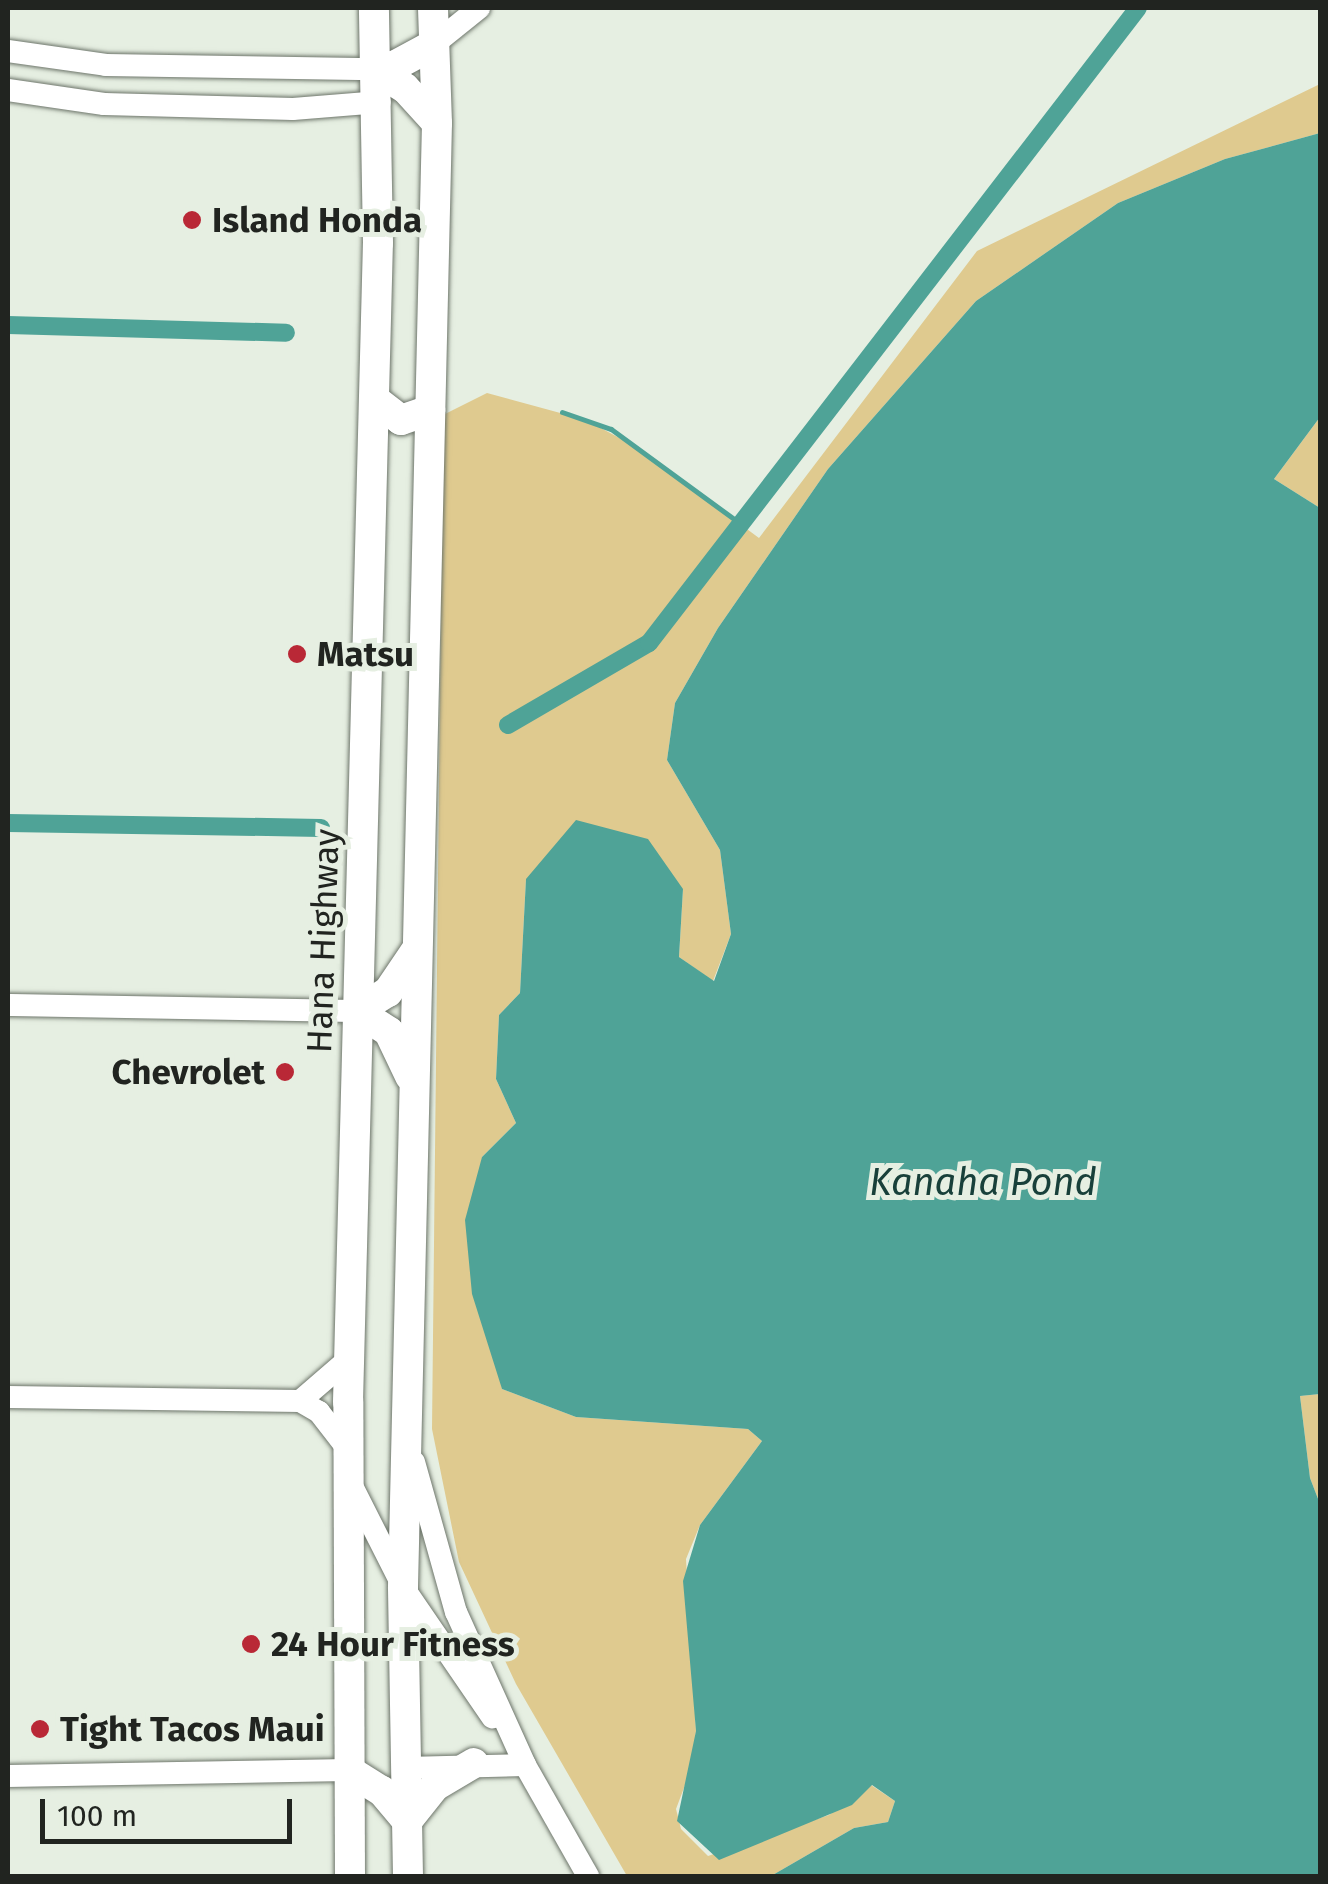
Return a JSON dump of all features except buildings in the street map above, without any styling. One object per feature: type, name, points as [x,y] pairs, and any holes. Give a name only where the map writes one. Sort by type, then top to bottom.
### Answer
[{"type":"main road","points":[[362,70],[374,8]]},
{"type":"main road","points":[[408,1876],[402,1587],[437,123],[433,8]]},
{"type":"main road","points":[[362,70],[433,45]]},
{"type":"main road","points":[[392,95],[433,45]]},
{"type":"main road","points":[[362,70],[392,95],[437,123]]},
{"type":"main road","name":"Hana Highway","points":[[350,1876],[350,1358],[357,1011],[374,399],[392,95]]},
{"type":"main road","points":[[374,399],[397,419],[430,410]]},
{"type":"main road","points":[[413,1088],[391,1035],[357,1011],[388,992],[416,950]]},
{"type":"main road","points":[[406,1822],[435,1786],[474,1763]]},
{"type":"main road","points":[[348,1770],[405,1768]]},
{"type":"main road","points":[[348,1770],[382,1791],[406,1822]]},
{"type":"street","points":[[433,45],[479,8]]},
{"type":"street","points":[[8,51],[166,67],[362,70]]},
{"type":"street","points":[[166,67],[185,84],[180,100],[168,106]]},
{"type":"street","points":[[8,90],[50,99],[168,106],[392,95]]},
{"type":"street","points":[[8,1006],[357,1011]]},
{"type":"street","points":[[300,1401],[350,1358]]},
{"type":"street","points":[[8,1397],[300,1401],[320,1412],[350,1467],[402,1587],[526,1765]]},
{"type":"street","points":[[405,1426],[456,1612],[526,1765],[588,1876]]},
{"type":"street","points":[[405,1768],[474,1763],[526,1765]]},
{"type":"street","points":[[8,1776],[348,1770]]},
{"type":"shaded area","points":[[1320,84],[1320,133],[1225,159],[1118,203],[976,301],[828,469],[718,628],[675,703],[667,760],[720,850],[731,934],[713,981],[679,957],[683,889],[526,879],[520,993],[499,1015],[496,1079],[516,1123],[482,1157],[502,1389],[576,1417],[748,1429],[762,1441],[700,1525],[686,1559],[696,1731],[693,1764],[676,1809],[681,1829],[708,1856],[829,1815],[871,1785],[895,1801],[888,1822],[854,1828],[771,1876],[627,1876],[516,1684],[459,1562],[432,1429],[443,415],[487,393],[586,420],[636,447],[759,538],[977,251]]},
{"type":"shaded area","points":[[1320,417],[1320,508],[1274,479]]},
{"type":"shaded area","points":[[1320,1394],[1320,1504],[1310,1478],[1300,1396]]},
{"type":"water","name":"Kanaha Pond","points":[[1320,133],[1320,417],[1274,479],[1320,508],[1320,1394],[1300,1396],[1310,1478],[1320,1504],[1320,1876],[771,1876],[854,1828],[888,1822],[895,1801],[872,1785],[852,1805],[719,1860],[677,1821],[696,1731],[683,1581],[700,1525],[762,1441],[748,1429],[576,1417],[502,1389],[472,1294],[465,1220],[482,1157],[516,1123],[496,1079],[499,1015],[520,993],[526,879],[576,820],[648,839],[683,889],[679,957],[714,981],[731,934],[720,850],[667,760],[675,703],[718,628],[828,469],[976,301],[1118,203],[1225,159]]},
{"type":"waterway","points":[[508,725],[649,643],[1138,8]]},
{"type":"waterway","points":[[8,325],[286,333]]},
{"type":"waterway","points":[[562,412],[611,429],[741,524]]},
{"type":"waterway","points":[[8,823],[321,828]]},
{"type":"place","name":"Island Honda","points":[[192,220]]},
{"type":"place","name":"Matsu","points":[[297,654]]},
{"type":"place","name":"Chevrolet","points":[[285,1072]]},
{"type":"place","name":"24 Hour Fitness","points":[[251,1644]]},
{"type":"place","name":"Tight Tacos Maui","points":[[40,1729]]}]
